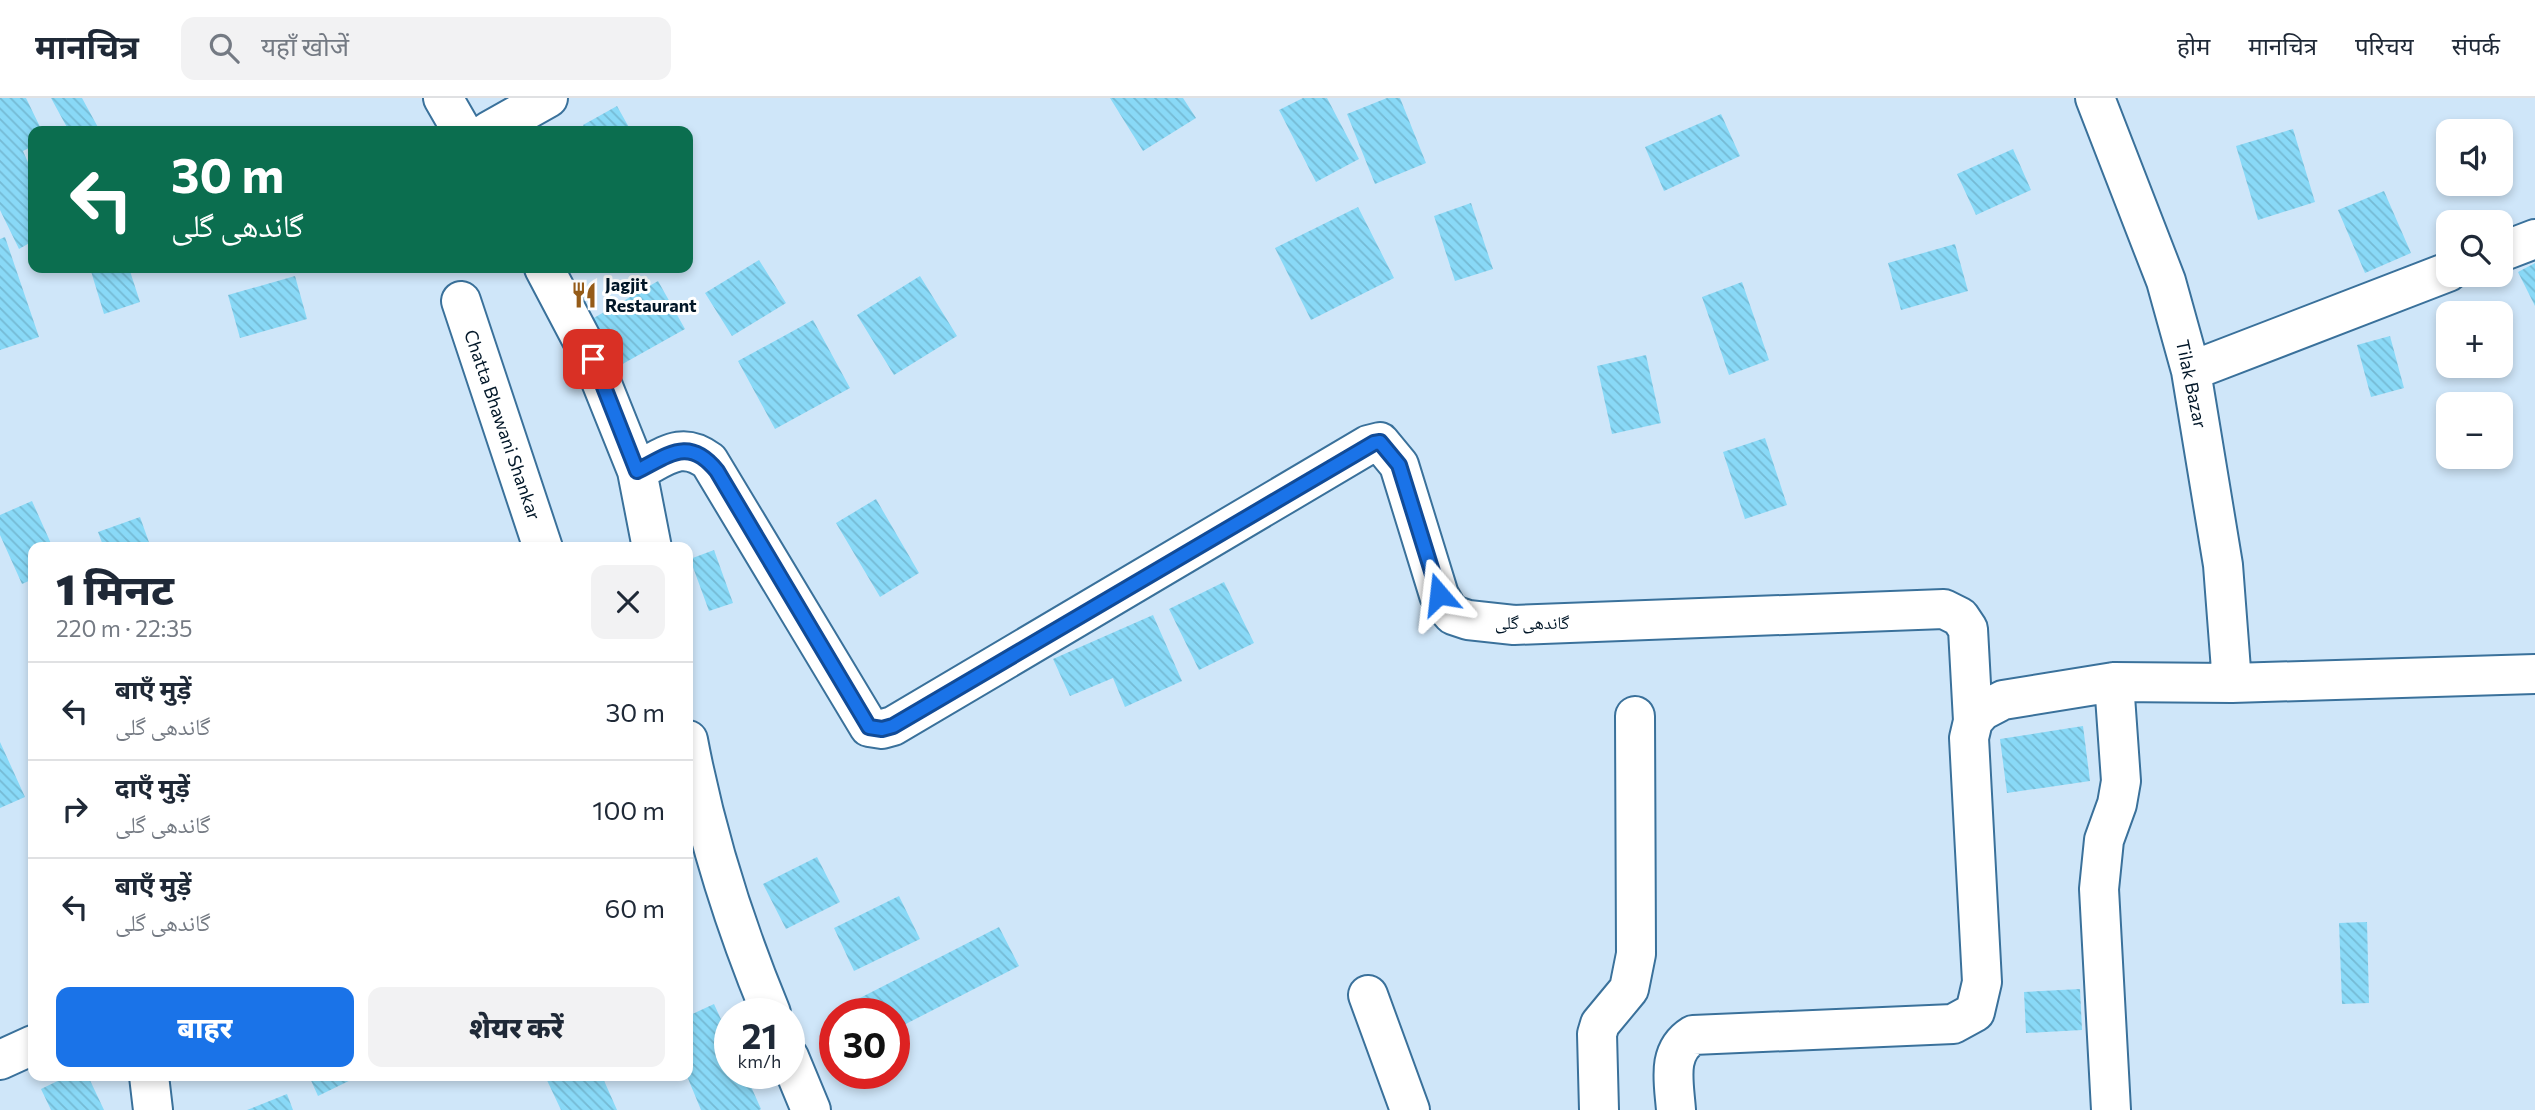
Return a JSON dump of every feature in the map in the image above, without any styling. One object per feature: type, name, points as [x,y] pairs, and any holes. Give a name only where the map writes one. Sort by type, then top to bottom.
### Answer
[{"type":"street","points":[[443,98],[460,126]]},
{"type":"street","points":[[498,126],[548,98]]},
{"type":"street","name":"Tilak Bazar","points":[[2095,98],[2166,281],[2191,371],[2222,565],[2232,682]]},
{"type":"street","points":[[2513,247],[2535,239]]},
{"type":"street","points":[[547,273],[593,359],[637,471],[651,542]]},
{"type":"street","points":[[2191,371],[2436,277]]},
{"type":"street","name":"Chatta Bhawani Shankar","points":[[461,301],[541,542]]},
{"type":"street","name":"گاندھی گلی","points":[[637,471],[680,450],[692,450],[709,461],[869,727],[882,729],[893,726],[1368,445],[1380,442],[1399,465],[1439,594],[1453,615],[1477,622],[1514,625],[1944,609],[1960,617],[1968,629],[1973,721]]},
{"type":"street","points":[[1676,1110],[1675,1053],[1681,1043],[1693,1035],[1953,1024],[1975,1012],[1982,982],[1969,738],[1973,721],[1982,711],[2003,700],[2114,682],[2232,682],[2535,674]]},
{"type":"street","points":[[2111,1110],[2099,889],[2104,840],[2117,804],[2121,781],[2114,682]]},
{"type":"street","points":[[1599,1110],[1597,1034],[1600,1024],[1629,989],[1635,964],[1634,716]]},
{"type":"street","points":[[693,766],[720,879],[765,998]]},
{"type":"street","points":[[1368,995],[1410,1110]]},
{"type":"street","points":[[0,1060],[28,1047]]},
{"type":"street","points":[[150,1081],[153,1110]]},
{"type":"street","points":[[802,1089],[811,1110]]},
{"type":"building","points":[[0,98],[26,98],[40,126],[28,126],[28,148],[23,151],[28,162],[28,244],[19,249],[0,210]]},
{"type":"building","points":[[51,98],[82,98],[97,126],[66,126]]},
{"type":"building","points":[[1110,98],[1183,98],[1196,118],[1143,151]]},
{"type":"building","points":[[1303,98],[1327,98],[1359,159],[1316,182],[1279,110]]},
{"type":"building","points":[[1387,98],[1400,98],[1426,163],[1375,184],[1347,114]]},
{"type":"building","points":[[617,106],[628,126],[584,126]]},
{"type":"building","points":[[1721,114],[1740,156],[1664,191],[1645,147]]},
{"type":"building","points":[[2293,129],[2315,202],[2258,220],[2236,146]]},
{"type":"building","points":[[2013,149],[2031,190],[1976,215],[1957,174]]},
{"type":"building","points":[[2384,191],[2411,253],[2365,273],[2338,210]]},
{"type":"building","points":[[1471,203],[1493,269],[1455,281],[1434,216]]},
{"type":"building","points":[[1358,207],[1394,278],[1311,320],[1275,248]]},
{"type":"building","points":[[5,237],[39,337],[0,350],[0,239]]},
{"type":"building","points":[[1955,244],[1968,291],[1901,310],[1888,263]]},
{"type":"building","points":[[759,260],[786,303],[732,336],[705,293]]},
{"type":"building","points":[[2535,263],[2535,306],[2518,272]]},
{"type":"building","points":[[92,273],[131,273],[140,302],[104,314]]},
{"type":"building","points":[[295,276],[307,319],[240,338],[228,295]]},
{"type":"building","points":[[920,276],[957,336],[894,375],[857,315]]},
{"type":"building","points":[[658,281],[685,329],[619,366],[592,319]]},
{"type":"building","points":[[1742,282],[1769,360],[1729,375],[1702,297]]},
{"type":"building","points":[[813,320],[850,388],[775,429],[738,361]]},
{"type":"building","points":[[2390,336],[2404,388],[2371,397],[2357,345]]},
{"type":"building","points":[[1646,355],[1661,423],[1612,434],[1597,366]]},
{"type":"building","points":[[1765,438],[1787,505],[1745,519],[1723,452]]},
{"type":"building","points":[[876,499],[919,573],[880,597],[836,523]]},
{"type":"building","points":[[32,501],[50,542],[28,542],[28,581],[22,584],[0,535],[0,515]]},
{"type":"building","points":[[140,517],[149,542],[102,542],[98,532]]},
{"type":"building","points":[[714,550],[733,603],[709,611],[693,567],[693,558]]},
{"type":"building","points":[[1224,582],[1254,643],[1199,670],[1169,609]]},
{"type":"building","points":[[1153,615],[1182,681],[1125,707],[1113,678],[1070,696],[1053,659]]},
{"type":"building","points":[[2083,726],[2090,781],[2007,793],[2000,739]]},
{"type":"building","points":[[0,742],[25,797],[0,808]]},
{"type":"building","points":[[817,857],[840,902],[786,929],[763,884]]},
{"type":"building","points":[[899,896],[920,939],[854,971],[834,928]]},
{"type":"building","points":[[2367,922],[2369,1003],[2342,1004],[2339,923]]},
{"type":"building","points":[[999,927],[1019,966],[910,1022],[910,998],[860,998]]},
{"type":"building","points":[[2080,989],[2082,1030],[2026,1033],[2024,992]]},
{"type":"building","points":[[714,1004],[714,1089],[752,1089],[761,1109],[701,1110],[689,1081],[693,1081],[693,1014]]},
{"type":"building","points":[[58,1081],[90,1081],[104,1110],[51,1110],[41,1089]]},
{"type":"building","points":[[311,1081],[349,1081],[318,1096]]},
{"type":"building","points":[[547,1081],[604,1081],[617,1110],[561,1110]]},
{"type":"building","points":[[287,1094],[293,1110],[247,1110]]},
{"type":"place","name":"Jagjit Restaurant","points":[[584,295]]},
{"type":"route","points":[[593,359],[637,471],[680,450],[692,450],[709,461],[717,471],[869,727],[882,729],[893,726],[1374,443],[1380,442],[1385,446],[1399,465],[1439,594]]}]
